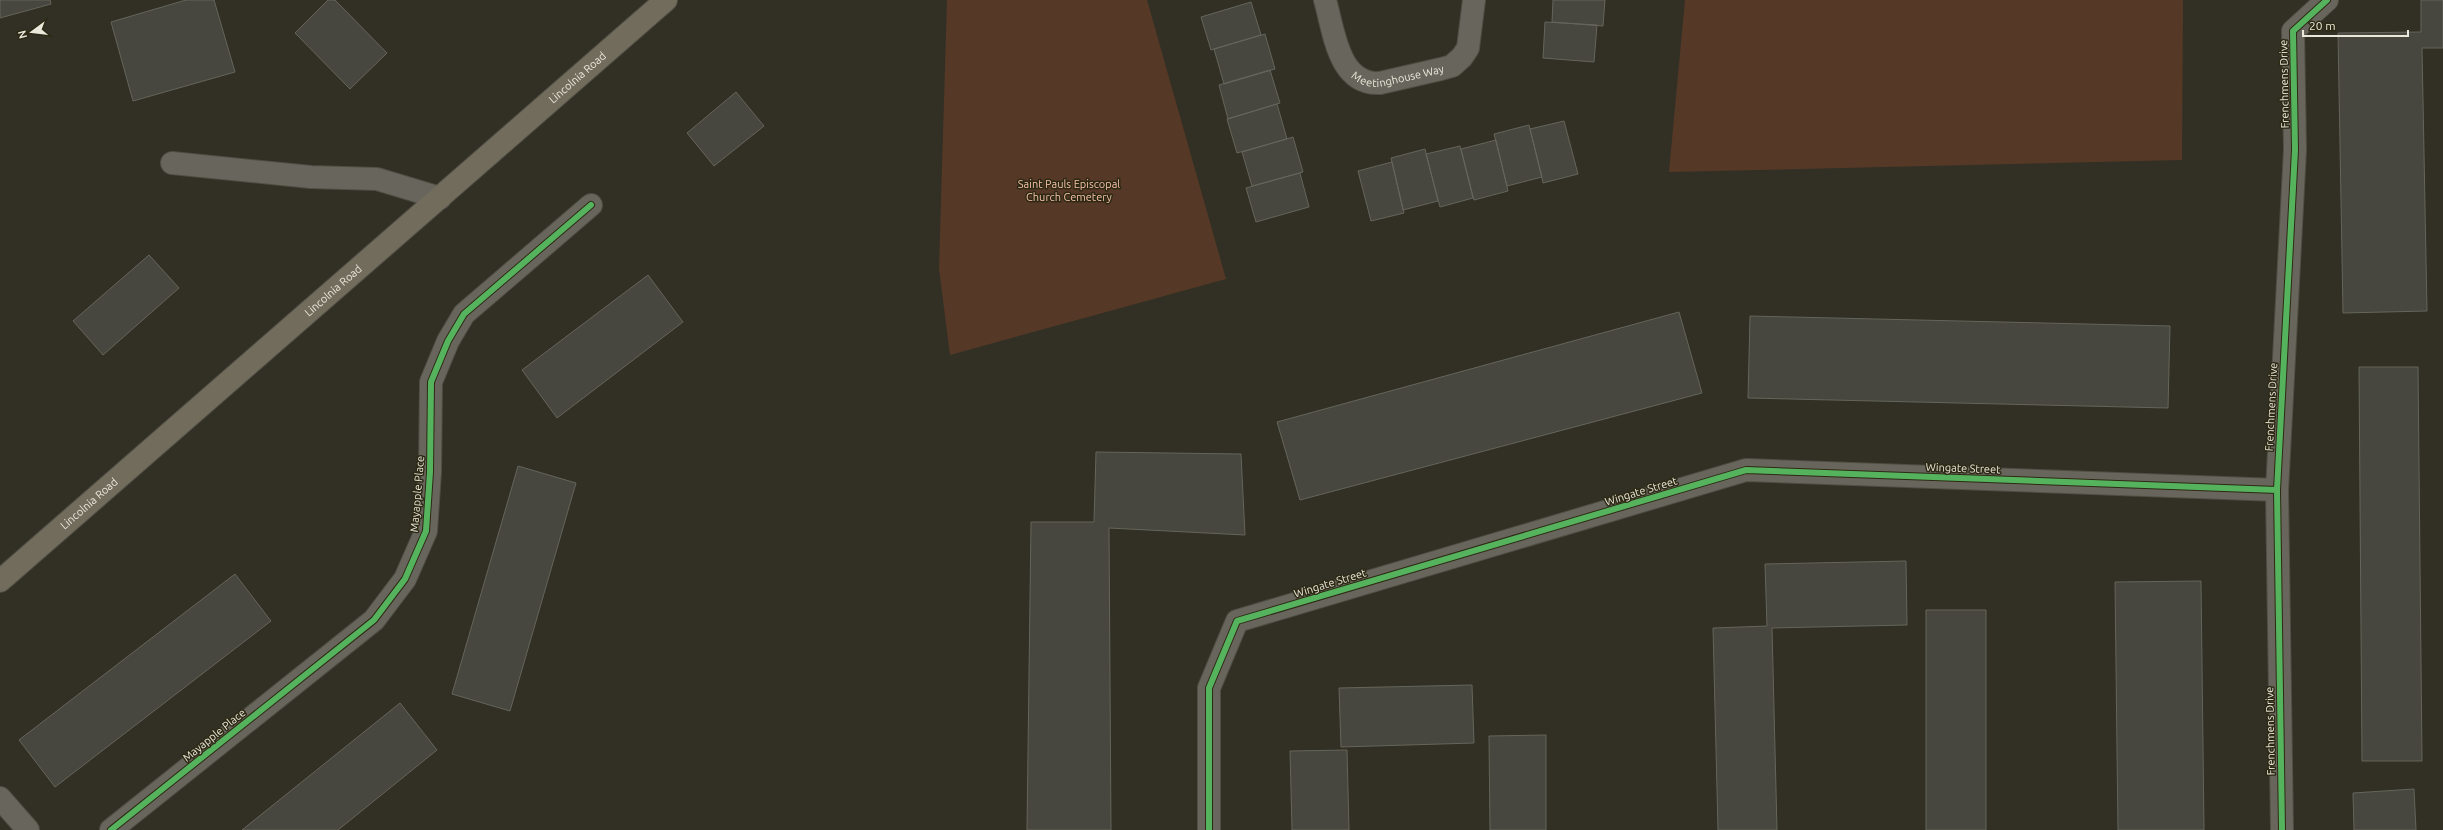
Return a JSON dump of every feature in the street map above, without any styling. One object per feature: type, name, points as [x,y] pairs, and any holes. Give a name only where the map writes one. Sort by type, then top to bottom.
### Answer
[{"type":"main road","name":"Lincolnia Road","points":[[0,581],[666,0]]},
{"type":"street","name":"Meetinghouse Way","points":[[1325,0],[1345,64],[1360,81],[1369,84],[1380,83],[1452,66],[1468,48],[1474,0]]},
{"type":"street","name":"Frenchmens Drive","points":[[2282,830],[2277,490],[2295,150],[2293,31],[2327,0]]},
{"type":"street","points":[[172,163],[311,177],[377,179],[440,198]]},
{"type":"street","name":"Mayapple Place","points":[[111,830],[374,620],[405,579],[426,531],[430,472],[431,382],[448,341],[464,314],[591,205]]},
{"type":"street","name":"Wingate Street","points":[[1209,830],[1209,688],[1238,621],[1746,470],[2277,490]]},
{"type":"street","points":[[0,798],[28,830]]},
{"type":"green space","name":"Saint Pauls Episcopal Church Cemetery","points":[[947,0],[1147,0],[1226,279],[950,355],[939,269]]},
{"type":"green space","points":[[1685,0],[2183,0],[2182,160],[1669,172]]},
{"type":"building","points":[[0,0],[50,0],[51,4],[0,18]]},
{"type":"building","points":[[186,0],[214,0],[235,72],[133,101],[111,22]]},
{"type":"building","points":[[328,0],[335,0],[387,53],[350,89],[295,33]]},
{"type":"building","points":[[1553,0],[1605,0],[1603,26],[1552,22]]},
{"type":"building","points":[[2421,0],[2443,0],[2443,48],[2422,48],[2427,311],[2343,313],[2338,33],[2421,32]]},
{"type":"building","points":[[1251,2],[1261,35],[1211,50],[1201,17]]},
{"type":"building","points":[[1545,22],[1597,25],[1594,62],[1543,58]]},
{"type":"building","points":[[1265,34],[1275,69],[1224,84],[1214,49]]},
{"type":"building","points":[[1270,70],[1280,103],[1228,119],[1219,85]]},
{"type":"building","points":[[736,92],[764,126],[714,166],[687,133]]},
{"type":"building","points":[[1277,104],[1287,139],[1237,153],[1227,119]]},
{"type":"building","points":[[1564,121],[1578,174],[1543,183],[1530,129]]},
{"type":"building","points":[[1529,125],[1542,177],[1507,186],[1494,134]]},
{"type":"building","points":[[1293,137],[1303,172],[1252,186],[1242,152]]},
{"type":"building","points":[[1496,140],[1508,191],[1474,200],[1461,149]]},
{"type":"building","points":[[1460,146],[1473,198],[1440,207],[1426,154]]},
{"type":"building","points":[[1425,149],[1438,201],[1403,210],[1391,158]]},
{"type":"building","points":[[1392,162],[1404,213],[1371,221],[1358,171]]},
{"type":"building","points":[[1300,173],[1309,207],[1256,222],[1246,188]]},
{"type":"building","points":[[149,255],[179,288],[103,355],[73,321]]},
{"type":"building","points":[[648,275],[683,322],[557,418],[522,370]]},
{"type":"building","points":[[1679,312],[1702,393],[1300,500],[1277,422]]},
{"type":"building","points":[[1750,316],[2170,326],[2168,408],[1748,398]]},
{"type":"building","points":[[2359,367],[2418,367],[2422,761],[2362,761]]},
{"type":"building","points":[[1096,452],[1241,454],[1245,535],[1109,528],[1111,830],[1027,830],[1031,522],[1094,522]]},
{"type":"building","points":[[518,466],[576,483],[510,711],[452,694]]},
{"type":"building","points":[[1906,561],[1907,625],[1772,628],[1777,830],[1718,830],[1713,628],[1767,626],[1765,564]]},
{"type":"building","points":[[235,574],[271,621],[55,787],[19,740]]},
{"type":"building","points":[[2201,581],[2204,830],[2118,830],[2115,582]]},
{"type":"building","points":[[1926,610],[1986,610],[1986,830],[1926,830]]},
{"type":"building","points":[[1472,685],[1474,743],[1341,747],[1339,688]]},
{"type":"building","points":[[400,703],[437,750],[338,830],[242,830]]},
{"type":"building","points":[[1546,735],[1546,830],[1490,830],[1489,736]]},
{"type":"building","points":[[1347,750],[1349,830],[1292,830],[1290,751]]},
{"type":"building","points":[[2414,789],[2416,830],[2354,830],[2353,793]]},
{"type":"cycle path","points":[[2282,830],[2277,490],[2295,150],[2293,31],[2327,0]]},
{"type":"cycle path","points":[[111,830],[374,620],[405,579],[426,531],[430,472],[431,382],[448,341],[464,314],[591,205]]},
{"type":"cycle path","points":[[1209,830],[1209,688],[1237,621],[1746,470],[2277,490]]}]
